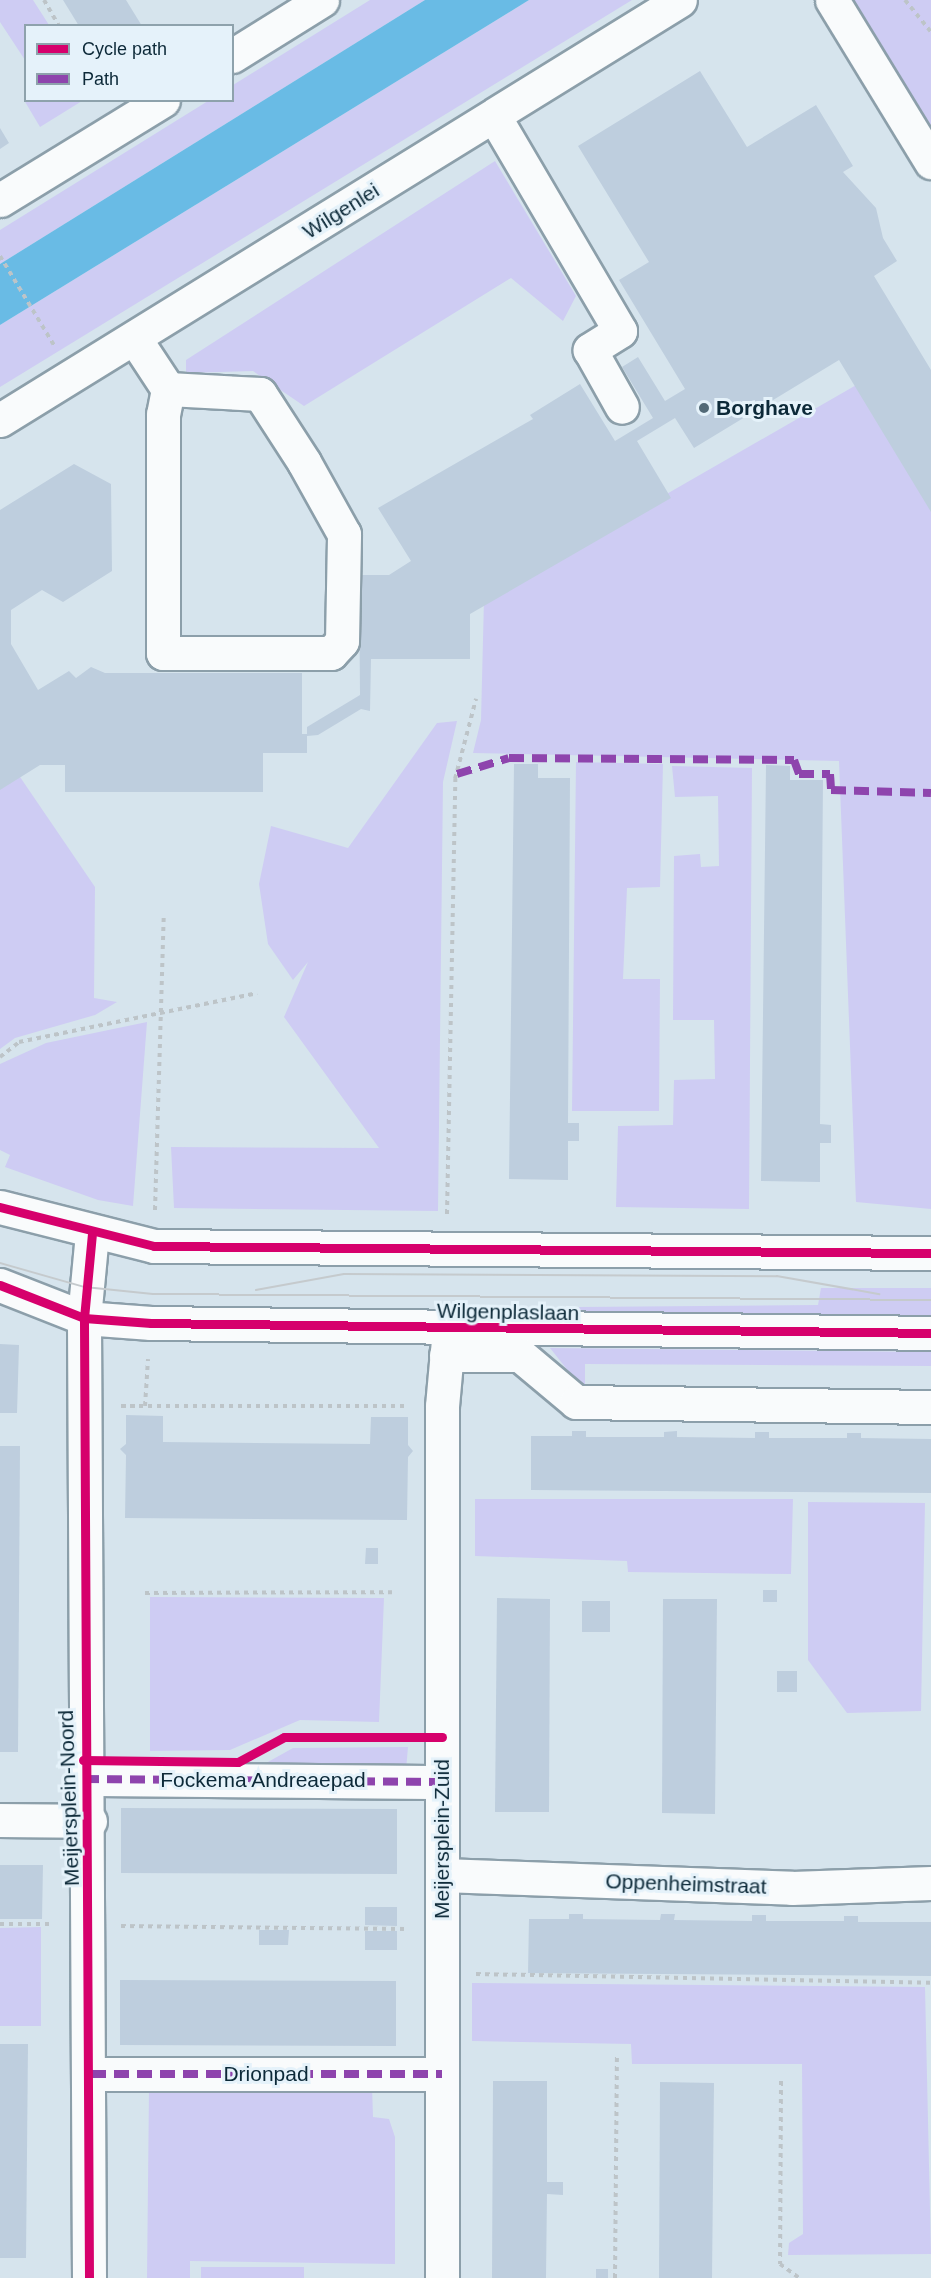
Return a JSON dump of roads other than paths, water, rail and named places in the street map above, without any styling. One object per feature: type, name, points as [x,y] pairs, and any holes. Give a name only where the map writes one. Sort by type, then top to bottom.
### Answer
[{"type":"street","points":[[234,55],[322,0]]},
{"type":"street","name":"Wilgenlei","points":[[0,420],[135,339],[680,0]]},
{"type":"street","points":[[832,0],[931,162]]},
{"type":"street","points":[[0,200],[160,102]]},
{"type":"street","points":[[494,116],[620,331],[590,350],[622,407]]},
{"type":"street","points":[[135,339],[168,389],[164,414],[163,653],[331,653],[342,642],[344,534],[304,462],[260,394],[168,389]]},
{"type":"street","points":[[0,1207],[92,1234],[154,1246],[931,1253]]},
{"type":"street","points":[[84,1318],[92,1234]]},
{"type":"street","name":"Wilgenplaslaan","points":[[0,1285],[84,1318],[447,1342],[931,1333]]},
{"type":"street","name":"Meijersplein-Noord","points":[[84,1318],[87,1406],[84,1779],[90,1821],[91,1926],[89,2278]]},
{"type":"street","name":"Wilgenplaslaan","points":[[447,1342],[520,1355],[576,1402],[931,1407]]},
{"type":"street","name":"Meijersplein-Zuid","points":[[442,2278],[442,1406],[447,1342]]},
{"type":"street","name":"Fockema Andreaepad","points":[[84,1779],[442,1782]]},
{"type":"street","points":[[0,1820],[90,1821]]},
{"type":"street","name":"Oppenheimstraat","points":[[442,1875],[792,1888],[931,1883]]},
{"type":"street","name":"Drionpad","points":[[91,2074],[441,2074]]},
{"type":"tram line","points":[[0,1263],[85,1287],[153,1294],[931,1300]]},
{"type":"tram line","points":[[256,1290],[344,1274],[777,1276],[879,1294]]},
{"type":"place","name":"Borghave","points":[[704,408]]}]
